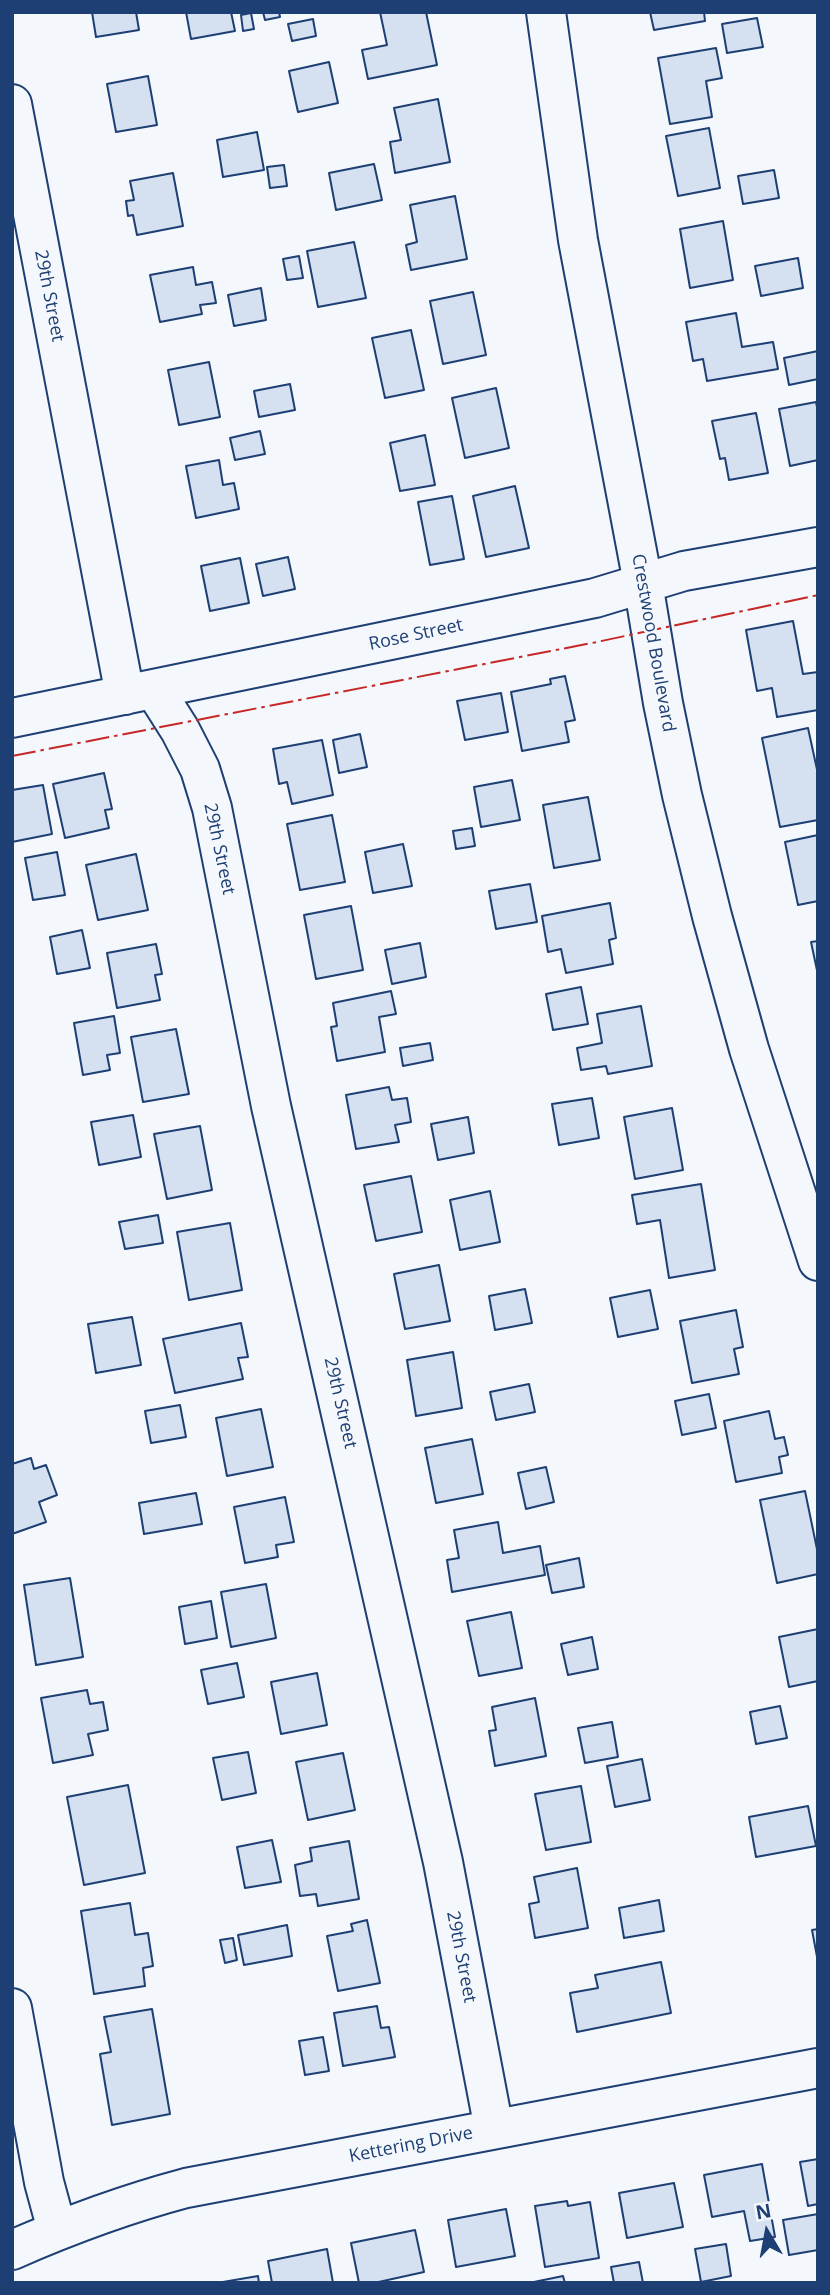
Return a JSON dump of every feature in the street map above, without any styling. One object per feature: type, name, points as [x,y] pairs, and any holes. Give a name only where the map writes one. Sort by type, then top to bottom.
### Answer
[{"type":"street","name":"Crestwood Boulevard","points":[[546,12],[578,240],[682,795],[749,1049],[818,1261]]},
{"type":"street","name":"29th Street","points":[[12,104],[140,692],[180,730],[200,769],[212,807],[271,1106],[443,1861],[494,2129]]},
{"type":"street","name":"Rose Street","points":[[12,718],[595,598],[684,571],[818,547]]},
{"type":"street","points":[[12,2008],[44,2182],[58,2230]]},
{"type":"street","name":"Kettering Drive","points":[[12,2250],[126,2204],[186,2188],[818,2068]]},
{"type":"building","points":[[92,12],[136,12],[139,30],[96,37]]},
{"type":"building","points":[[186,12],[231,12],[235,31],[191,39]]},
{"type":"building","points":[[263,12],[279,12],[280,17],[265,20]]},
{"type":"building","points":[[380,12],[426,12],[437,65],[368,79],[362,50],[387,45]]},
{"type":"building","points":[[650,12],[704,12],[705,21],[654,30]]},
{"type":"building","points":[[251,13],[254,29],[243,31],[241,15]]},
{"type":"building","points":[[757,18],[763,47],[727,53],[722,24]]},
{"type":"building","points":[[313,19],[316,36],[292,41],[288,24]]},
{"type":"building","points":[[716,48],[722,78],[706,81],[712,117],[670,124],[658,58]]},
{"type":"building","points":[[329,62],[338,103],[298,112],[289,71]]},
{"type":"building","points":[[148,76],[157,125],[116,132],[107,84]]},
{"type":"building","points":[[438,99],[450,162],[395,173],[390,142],[401,140],[394,108]]},
{"type":"building","points":[[709,128],[720,188],[678,196],[666,136]]},
{"type":"building","points":[[257,132],[264,170],[223,177],[217,140]]},
{"type":"building","points":[[374,164],[382,200],[336,210],[329,173]]},
{"type":"building","points":[[284,165],[287,186],[270,188],[267,167]]},
{"type":"building","points":[[774,170],[779,198],[743,204],[738,176]]},
{"type":"building","points":[[173,173],[183,226],[137,235],[133,215],[128,216],[126,201],[134,200],[130,181]]},
{"type":"building","points":[[455,196],[467,259],[411,270],[406,245],[417,242],[410,205]]},
{"type":"building","points":[[723,221],[733,280],[690,288],[680,229]]},
{"type":"building","points":[[354,242],[366,298],[318,307],[307,251]]},
{"type":"building","points":[[299,256],[303,278],[287,280],[283,259]]},
{"type":"building","points":[[798,258],[803,288],[761,296],[755,266]]},
{"type":"building","points":[[193,267],[196,285],[212,282],[216,303],[200,305],[202,314],[160,322],[150,275]]},
{"type":"building","points":[[261,288],[266,320],[234,326],[228,295]]},
{"type":"building","points":[[473,292],[486,355],[443,364],[430,301]]},
{"type":"building","points":[[736,313],[742,347],[773,342],[778,369],[707,381],[703,359],[693,361],[686,322]]},
{"type":"building","points":[[411,330],[424,390],[385,398],[372,338]]},
{"type":"building","points":[[818,351],[818,379],[789,385],[784,358]]},
{"type":"building","points":[[209,362],[220,417],[179,425],[168,370]]},
{"type":"building","points":[[290,384],[295,410],[259,417],[254,391]]},
{"type":"building","points":[[496,388],[509,448],[465,458],[452,398]]},
{"type":"building","points":[[816,402],[818,460],[790,466],[779,409]]},
{"type":"building","points":[[756,413],[768,473],[729,480],[725,458],[720,459],[712,421]]},
{"type":"building","points":[[260,431],[265,454],[235,460],[230,438]]},
{"type":"building","points":[[425,435],[435,485],[400,491],[390,443]]},
{"type":"building","points":[[219,460],[223,485],[234,483],[239,509],[196,518],[186,466]]},
{"type":"building","points":[[515,486],[529,548],[486,557],[473,496]]},
{"type":"building","points":[[452,496],[464,559],[430,565],[418,502]]},
{"type":"building","points":[[288,557],[295,589],[263,596],[256,564]]},
{"type":"building","points":[[240,558],[249,603],[210,611],[201,566]]},
{"type":"building","points":[[793,621],[803,674],[818,672],[818,710],[777,717],[772,688],[757,691],[746,630]]},
{"type":"building","points":[[565,676],[575,720],[565,722],[569,742],[522,751],[511,692],[551,684],[550,679]]},
{"type":"building","points":[[501,693],[508,732],[465,740],[457,701]]},
{"type":"building","points":[[808,728],[818,774],[818,820],[780,827],[762,738]]},
{"type":"building","points":[[360,734],[367,767],[339,773],[333,740]]},
{"type":"building","points":[[322,740],[333,795],[292,804],[287,782],[279,784],[273,749]]},
{"type":"building","points":[[104,773],[112,809],[105,810],[109,828],[65,838],[53,784]]},
{"type":"building","points":[[512,780],[520,820],[481,827],[474,787]]},
{"type":"building","points":[[43,785],[52,834],[12,842],[12,790]]},
{"type":"building","points":[[588,797],[600,860],[554,868],[543,805]]},
{"type":"building","points":[[332,815],[345,882],[300,890],[287,824]]},
{"type":"building","points":[[472,828],[475,846],[456,849],[453,831]]},
{"type":"building","points":[[818,835],[818,901],[798,905],[785,842]]},
{"type":"building","points":[[403,844],[412,886],[373,893],[365,852]]},
{"type":"building","points":[[57,852],[65,895],[33,900],[25,858]]},
{"type":"building","points":[[136,854],[148,910],[98,920],[86,865]]},
{"type":"building","points":[[530,884],[537,922],[496,929],[489,891]]},
{"type":"building","points":[[610,903],[616,938],[609,940],[613,964],[566,973],[561,949],[548,952],[542,916]]},
{"type":"building","points":[[351,906],[363,970],[316,979],[304,915]]},
{"type":"building","points":[[82,930],[90,968],[57,974],[50,937]]},
{"type":"building","points":[[818,941],[818,975],[811,942]]},
{"type":"building","points":[[420,943],[426,977],[392,984],[385,950]]},
{"type":"building","points":[[156,944],[162,974],[155,975],[160,1000],[117,1008],[107,953]]},
{"type":"building","points":[[581,987],[588,1024],[553,1030],[546,994]]},
{"type":"building","points":[[391,991],[396,1014],[379,1017],[385,1052],[337,1061],[331,1027],[337,1026],[333,1003]]},
{"type":"building","points":[[641,1006],[652,1066],[608,1074],[606,1066],[581,1070],[577,1048],[602,1043],[597,1014]]},
{"type":"building","points":[[114,1016],[120,1053],[107,1055],[110,1070],[83,1075],[74,1023]]},
{"type":"building","points":[[176,1029],[189,1094],[143,1102],[131,1037]]},
{"type":"building","points":[[430,1043],[433,1060],[403,1066],[400,1048]]},
{"type":"building","points":[[389,1087],[392,1100],[407,1098],[411,1122],[395,1125],[399,1142],[356,1149],[346,1095]]},
{"type":"building","points":[[592,1098],[599,1138],[559,1145],[552,1104]]},
{"type":"building","points":[[672,1108],[683,1170],[635,1179],[624,1117]]},
{"type":"building","points":[[133,1115],[141,1157],[99,1165],[91,1122]]},
{"type":"building","points":[[468,1117],[474,1153],[438,1160],[431,1124]]},
{"type":"building","points":[[200,1126],[212,1190],[167,1199],[154,1134]]},
{"type":"building","points":[[411,1176],[422,1232],[376,1241],[364,1185]]},
{"type":"building","points":[[701,1184],[715,1270],[669,1278],[660,1220],[637,1224],[632,1195]]},
{"type":"building","points":[[490,1191],[500,1242],[460,1250],[450,1200]]},
{"type":"building","points":[[158,1215],[163,1243],[125,1249],[119,1222]]},
{"type":"building","points":[[230,1223],[242,1290],[189,1300],[177,1232]]},
{"type":"building","points":[[439,1265],[450,1321],[405,1329],[394,1274]]},
{"type":"building","points":[[525,1289],[532,1323],[495,1330],[489,1296]]},
{"type":"building","points":[[650,1290],[658,1329],[618,1337],[610,1298]]},
{"type":"building","points":[[736,1310],[743,1347],[734,1349],[739,1374],[692,1383],[680,1321]]},
{"type":"building","points":[[132,1317],[141,1365],[96,1373],[88,1324]]},
{"type":"building","points":[[241,1323],[248,1357],[238,1358],[243,1379],[175,1393],[163,1339]]},
{"type":"building","points":[[453,1352],[462,1408],[416,1416],[407,1360]]},
{"type":"building","points":[[529,1384],[535,1412],[496,1420],[490,1392]]},
{"type":"building","points":[[709,1394],[716,1428],[682,1435],[675,1401]]},
{"type":"building","points":[[180,1405],[186,1437],[151,1443],[145,1411]]},
{"type":"building","points":[[261,1409],[273,1467],[227,1476],[216,1418]]},
{"type":"building","points":[[769,1411],[775,1439],[784,1437],[788,1455],[779,1457],[782,1473],[736,1482],[724,1421]]},
{"type":"building","points":[[472,1439],[483,1494],[436,1503],[425,1448]]},
{"type":"building","points":[[31,1458],[34,1469],[46,1465],[57,1495],[39,1502],[46,1522],[12,1534],[12,1464]]},
{"type":"building","points":[[546,1467],[554,1502],[526,1509],[518,1473]]},
{"type":"building","points":[[805,1491],[818,1554],[818,1574],[777,1583],[760,1500]]},
{"type":"building","points":[[196,1493],[202,1524],[144,1534],[139,1503]]},
{"type":"building","points":[[285,1497],[294,1542],[276,1545],[278,1557],[245,1563],[234,1507]]},
{"type":"building","points":[[498,1522],[503,1553],[540,1546],[545,1575],[452,1592],[447,1560],[459,1558],[454,1530]]},
{"type":"building","points":[[579,1558],[584,1587],[552,1593],[546,1565]]},
{"type":"building","points":[[70,1578],[83,1657],[36,1665],[24,1585]]},
{"type":"building","points":[[266,1584],[276,1638],[231,1647],[221,1592]]},
{"type":"building","points":[[211,1601],[217,1638],[185,1644],[179,1607]]},
{"type":"building","points":[[511,1612],[522,1668],[479,1676],[467,1621]]},
{"type":"building","points":[[818,1629],[818,1681],[789,1687],[779,1637]]},
{"type":"building","points":[[592,1637],[598,1669],[568,1675],[561,1644]]},
{"type":"building","points":[[237,1663],[244,1697],[208,1704],[201,1670]]},
{"type":"building","points":[[317,1673],[327,1725],[281,1734],[271,1682]]},
{"type":"building","points":[[87,1690],[90,1704],[103,1702],[108,1730],[88,1734],[93,1755],[53,1763],[41,1698]]},
{"type":"building","points":[[535,1698],[546,1756],[495,1766],[489,1731],[496,1730],[492,1707]]},
{"type":"building","points":[[780,1706],[787,1738],[756,1744],[750,1712]]},
{"type":"building","points":[[612,1722],[618,1757],[585,1763],[578,1728]]},
{"type":"building","points":[[248,1752],[256,1793],[222,1800],[213,1758]]},
{"type":"building","points":[[343,1753],[355,1810],[308,1820],[296,1762]]},
{"type":"building","points":[[642,1759],[650,1800],[615,1807],[607,1766]]},
{"type":"building","points":[[128,1785],[145,1873],[84,1885],[67,1797]]},
{"type":"building","points":[[581,1786],[591,1842],[546,1850],[535,1794]]},
{"type":"building","points":[[808,1806],[816,1846],[756,1857],[749,1817]]},
{"type":"building","points":[[272,1840],[281,1882],[245,1888],[237,1847]]},
{"type":"building","points":[[349,1841],[359,1899],[318,1906],[316,1894],[300,1896],[295,1865],[312,1861],[310,1848]]},
{"type":"building","points":[[577,1868],[588,1928],[535,1938],[529,1904],[539,1902],[534,1877]]},
{"type":"building","points":[[659,1900],[664,1931],[624,1938],[619,1908]]},
{"type":"building","points":[[130,1903],[135,1935],[148,1933],[153,1966],[143,1968],[145,1986],[94,1994],[81,1911]]},
{"type":"building","points":[[367,1920],[380,1983],[338,1991],[327,1936],[353,1931],[351,1924]]},
{"type":"building","points":[[287,1925],[292,1956],[244,1965],[238,1935]]},
{"type":"building","points":[[818,1929],[818,1962],[812,1930]]},
{"type":"building","points":[[233,1938],[237,1960],[225,1963],[220,1940]]},
{"type":"building","points":[[661,1962],[671,2013],[577,2032],[570,1993],[598,1988],[595,1975]]},
{"type":"building","points":[[377,2006],[381,2028],[389,2027],[395,2057],[343,2066],[334,2013]]},
{"type":"building","points":[[152,2009],[170,2114],[112,2125],[100,2054],[111,2052],[104,2017]]},
{"type":"building","points":[[323,2037],[329,2071],[305,2075],[299,2041]]},
{"type":"building","points":[[818,2159],[818,2204],[808,2206],[800,2162]]},
{"type":"building","points":[[762,2164],[775,2237],[750,2241],[744,2211],[712,2217],[704,2175]]},
{"type":"building","points":[[674,2183],[683,2227],[627,2238],[619,2193]]},
{"type":"building","points":[[567,2201],[568,2206],[590,2202],[599,2258],[545,2267],[535,2206]]},
{"type":"building","points":[[506,2209],[515,2256],[456,2267],[448,2220]]},
{"type":"building","points":[[818,2214],[818,2250],[789,2255],[783,2220]]},
{"type":"building","points":[[415,2230],[424,2272],[374,2283],[359,2283],[351,2243]]},
{"type":"building","points":[[726,2244],[731,2276],[701,2282],[695,2249]]},
{"type":"building","points":[[327,2249],[333,2283],[272,2283],[268,2261]]},
{"type":"building","points":[[639,2262],[643,2283],[614,2283],[611,2267]]},
{"type":"building","points":[[258,2276],[259,2283],[217,2283]]},
{"type":"building","points":[[563,2276],[565,2283],[529,2283]]},
{"type":"power","points":[[12,756],[592,643],[818,595]]}]
